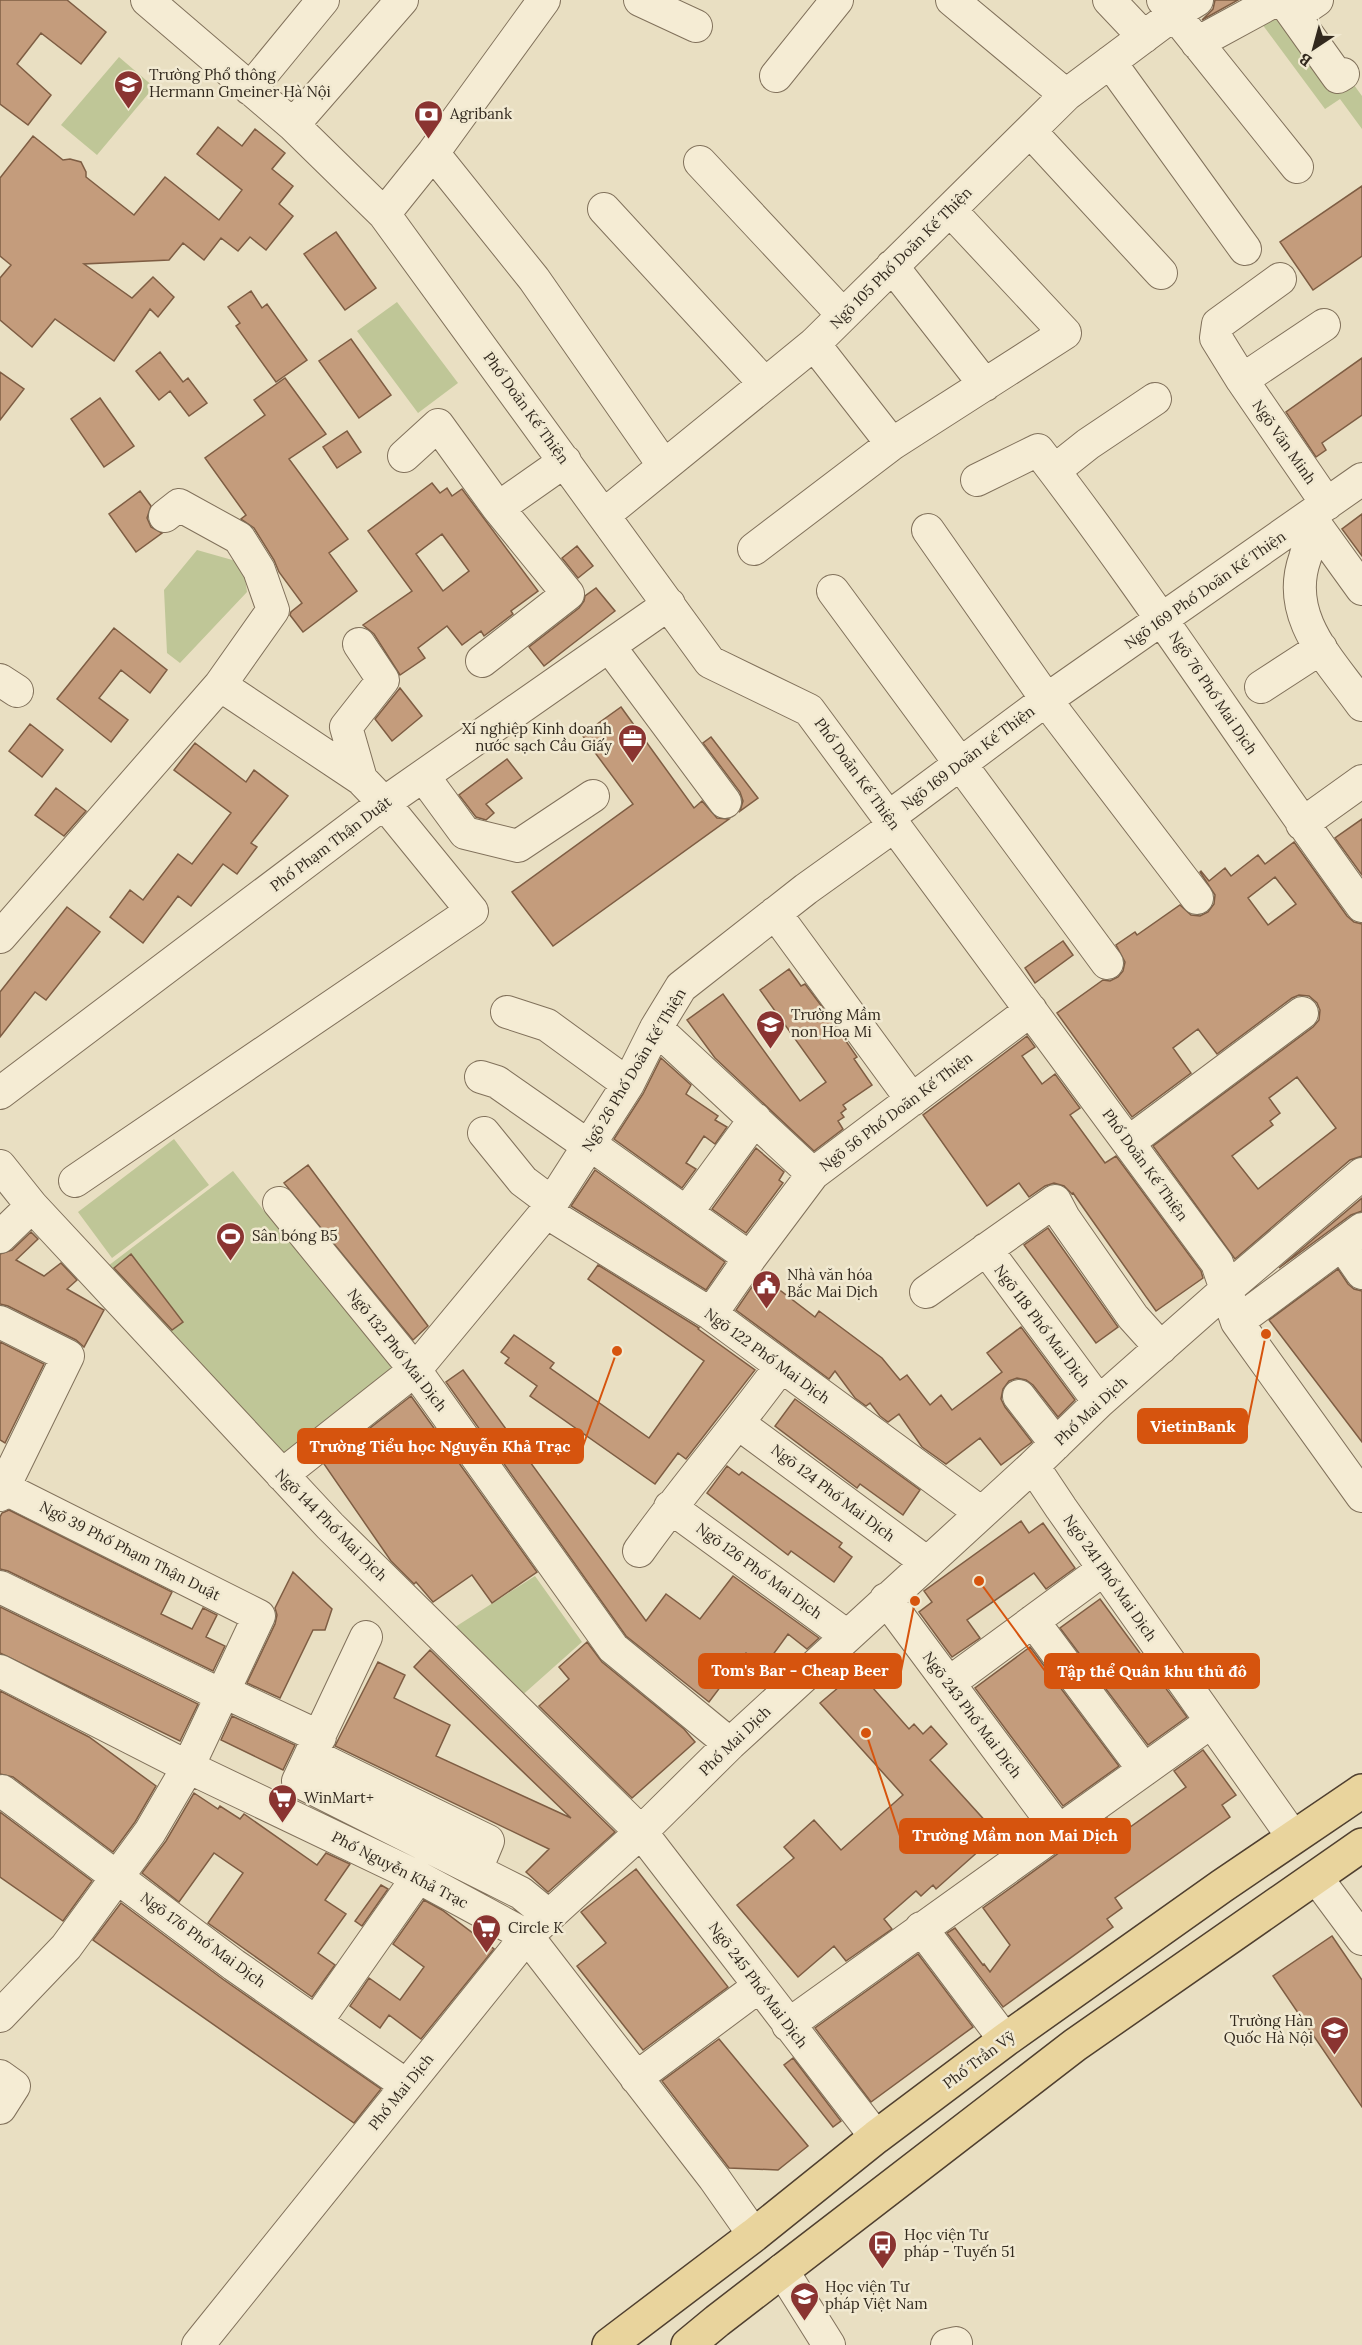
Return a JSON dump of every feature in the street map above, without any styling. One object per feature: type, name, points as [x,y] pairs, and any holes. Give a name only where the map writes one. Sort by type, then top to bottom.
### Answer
[{"type":"main road","name":"Phố Trần Vỹ","points":[[609,2345],[754,2235],[876,2137],[1005,2040],[1362,1791]]},
{"type":"main road","points":[[688,2345],[1075,2045],[1362,1845]]},
{"type":"main road","points":[[754,2235],[782,2270]]},
{"type":"street","name":"Phố Doãn Kế Thiện","points":[[147,0],[293,125],[384,214],[710,662],[810,710],[1217,1263],[1237,1322],[1360,1488]]},
{"type":"street","points":[[250,89],[323,0]]},
{"type":"street","points":[[293,125],[402,0]]},
{"type":"street","points":[[384,214],[433,153],[544,0]]},
{"type":"street","points":[[640,0],[696,26]]},
{"type":"street","points":[[776,76],[837,0]]},
{"type":"street","points":[[952,0],[1066,95]]},
{"type":"street","points":[[1109,0],[1144,37]]},
{"type":"street","points":[[1197,42],[1293,4],[1338,77],[1343,74]]},
{"type":"street","points":[[1178,5],[1197,42],[1298,167]]},
{"type":"street","name":"Ngõ 105 Phố Doãn Kế Thiện","points":[[604,515],[814,344],[1066,95],[1144,37],[1178,5]]},
{"type":"street","points":[[1110,62],[1245,249]]},
{"type":"street","points":[[1030,130],[1161,273]]},
{"type":"street","points":[[433,153],[534,279],[664,466]]},
{"type":"street","points":[[700,162],[843,315]]},
{"type":"street","points":[[604,209],[765,384]]},
{"type":"street","points":[[754,549],[892,444],[1065,333],[950,210]]},
{"type":"street","points":[[892,266],[985,385]]},
{"type":"street","name":"Ngõ Văn Minh","points":[[1280,279],[1218,324],[1216,338],[1362,589]]},
{"type":"street","points":[[1242,380],[1324,325]]},
{"type":"street","points":[[814,344],[892,444]]},
{"type":"street","points":[[1054,471],[1088,444],[1155,399]]},
{"type":"street","points":[[404,456],[438,425],[498,508],[568,594],[482,661]]},
{"type":"street","name":"Ngõ 76 Phố Mai Dịch","points":[[977,480],[1038,450],[1163,619],[1302,824],[1362,906]]},
{"type":"street","points":[[498,508],[565,461]]},
{"type":"street","name":"Ngõ 169 Phố Doãn Kế Thiện","points":[[1046,699],[1319,517],[1362,479]]},
{"type":"street","points":[[0,937],[220,685],[273,610],[259,570],[239,538],[179,505],[165,516]]},
{"type":"street","points":[[1319,517],[1301,569],[1299,597],[1305,621],[1321,648],[1362,705]]},
{"type":"street","points":[[928,530],[1046,699],[1197,898]]},
{"type":"street","points":[[833,591],[1107,963]]},
{"type":"street","name":"Phố Phạm Thận Duật","points":[[0,1093],[384,803],[669,604]]},
{"type":"street","points":[[359,644],[383,680],[346,727],[361,779]]},
{"type":"street","points":[[609,646],[725,802]]},
{"type":"street","points":[[1261,687],[1321,648]]},
{"type":"street","points":[[75,1181],[472,911],[384,803],[361,779],[220,685]]},
{"type":"street","name":"Ngõ 169 Doãn Kế Thiện","points":[[892,821],[960,764],[1046,699]]},
{"type":"street","points":[[424,777],[465,833],[518,846],[593,796]]},
{"type":"street","points":[[1302,824],[1362,781]]},
{"type":"street","name":"Ngõ 26 Phố Doãn Kế Thiện","points":[[282,1475],[415,1370],[548,1207],[590,1146],[628,1084],[656,1028],[681,987],[892,821]]},
{"type":"street","points":[[775,913],[912,1100]]},
{"type":"street","name":"Ngõ 56 Phố Doãn Kế Thiện","points":[[711,1314],[750,1257],[813,1174],[1031,1010]]},
{"type":"street","points":[[507,1012],[547,1025],[628,1084]]},
{"type":"street","points":[[1129,1142],[1302,1013]]},
{"type":"street","points":[[656,1028],[813,1174]]},
{"type":"street","points":[[481,1077],[497,1082],[750,1257]]},
{"type":"street","points":[[687,1212],[755,1119]]},
{"type":"street","name":"Ngõ 122 Phố Mai Dịch","points":[[484,1133],[523,1181],[548,1207],[711,1314],[980,1512]]},
{"type":"street","name":"Ngõ 144 Phố Mai Dịch","points":[[0,1166],[32,1206],[282,1475],[641,1832]]},
{"type":"street","name":"Phố Mai Dịch","points":[[198,2345],[406,2085],[538,1926],[641,1832],[730,1744],[980,1512],[1033,1466],[1099,1402],[1227,1288],[1362,1174]]},
{"type":"street","points":[[926,1292],[1055,1201],[1064,1218],[1133,1317],[1161,1348]]},
{"type":"street","name":"Ngõ 132 Phố Mai Dịch","points":[[279,1203],[415,1370],[613,1648],[730,1744]]},
{"type":"street","points":[[0,1237],[32,1206]]},
{"type":"street","points":[[1237,1322],[1352,1236],[1362,1273]]},
{"type":"street","name":"Ngõ 118 Phố Mai Dịch","points":[[986,1249],[1099,1402]]},
{"type":"street","points":[[0,1322],[68,1356],[1,1489]]},
{"type":"street","points":[[639,1551],[670,1507],[739,1424],[781,1366]]},
{"type":"street","points":[[1019,1396],[1056,1444]]},
{"type":"street","name":"Ngõ 124 Phố Mai Dịch","points":[[739,1424],[926,1562]]},
{"type":"street","name":"Ngõ 241 Phố Mai Dịch","points":[[1033,1466],[1293,1837]]},
{"type":"street","name":"Ngõ 39 Phố Phạm Thận Duật","points":[[1,1489],[259,1616],[228,1696]]},
{"type":"street","name":"Ngõ 126 Phố Mai Dịch","points":[[670,1507],[847,1636]]},
{"type":"street","points":[[949,1683],[1104,1569]]},
{"type":"street","points":[[0,1587],[228,1696],[316,1746]]},
{"type":"street","name":"Ngõ 243 Phố Mai Dịch","points":[[886,1599],[1058,1830]]},
{"type":"street","points":[[1033,1622],[1144,1770]]},
{"type":"street","points":[[366,1637],[298,1781],[521,1893],[538,1926]]},
{"type":"street","name":"Phố Nguyễn Khả Trạc","points":[[0,1671],[188,1767],[418,1877],[538,1926],[636,2078],[714,2178],[754,2235]]},
{"type":"street","points":[[0,2016],[66,1947],[150,1832],[228,1696]]},
{"type":"street","points":[[788,2025],[1211,1722]]},
{"type":"street","name":"Ngõ 176 Phố Mai Dịch","points":[[2,1791],[234,1965],[406,2085]]},
{"type":"street","name":"Ngõ 245 Phố Mai Dịch","points":[[641,1832],[758,1987],[876,2137]]},
{"type":"street","points":[[317,2021],[418,1877]]},
{"type":"street","points":[[1316,1877],[1362,1939]]},
{"type":"street","points":[[921,1928],[1005,2040]]},
{"type":"street","points":[[636,2078],[758,1987]]},
{"type":"street","points":[[0,2076],[14,2086],[0,2108]]},
{"type":"street","points":[[782,2270],[829,2345]]},
{"type":"green space","points":[[1285,7],[1346,74],[1362,96],[1362,129],[1340,99],[1325,109],[1262,24]]},
{"type":"green space","points":[[119,57],[154,87],[97,155],[61,125]]},
{"type":"green space","points":[[397,302],[458,383],[418,413],[357,331]]},
{"type":"green space","points":[[197,550],[243,563],[247,592],[180,663],[167,653],[164,590]]},
{"type":"green space","points":[[174,1139],[209,1185],[112,1258],[78,1212]]},
{"type":"green space","points":[[233,1171],[264,1211],[274,1205],[402,1377],[279,1462],[100,1272]]},
{"type":"green space","points":[[535,1576],[582,1642],[518,1699],[452,1629]]},
{"type":"building","points":[[0,0],[67,0],[106,32],[81,64],[41,33],[17,64],[51,95],[28,125],[0,104]]},
{"type":"building","points":[[1215,0],[1238,0],[1202,20],[1213,9]]},
{"type":"building","points":[[218,127],[242,146],[255,129],[285,153],[272,169],[293,186],[279,204],[293,216],[266,250],[250,237],[238,251],[221,238],[204,260],[183,243],[169,260],[84,264],[132,298],[153,277],[174,297],[158,317],[150,309],[114,361],[55,319],[32,347],[0,320],[0,278],[11,265],[0,256],[0,178],[33,136],[63,160],[81,162],[86,177],[134,215],[165,177],[219,220],[242,190],[197,154]]},
{"type":"building","points":[[1362,186],[1362,256],[1313,290],[1280,242]]},
{"type":"building","points":[[336,232],[376,288],[345,310],[304,254]]},
{"type":"building","points":[[251,291],[262,308],[267,304],[307,360],[276,382],[236,326],[240,323],[228,307]]},
{"type":"building","points":[[351,339],[391,395],[359,418],[319,361]]},
{"type":"building","points":[[160,352],[183,382],[188,378],[207,403],[189,416],[170,391],[159,400],[136,371]]},
{"type":"building","points":[[1362,358],[1362,415],[1322,443],[1326,450],[1316,457],[1286,412]]},
{"type":"building","points":[[0,372],[24,389],[0,420]]},
{"type":"building","points":[[285,378],[326,434],[289,459],[348,539],[329,553],[357,591],[303,632],[290,615],[302,603],[279,572],[254,528],[241,519],[246,515],[205,458],[265,415],[254,400]]},
{"type":"building","points":[[100,398],[134,446],[104,467],[71,419]]},
{"type":"building","points":[[347,431],[361,452],[337,468],[323,447]]},
{"type":"building","points":[[432,483],[440,493],[447,488],[452,496],[462,489],[538,591],[511,611],[513,614],[484,636],[481,631],[462,645],[447,626],[418,648],[425,658],[400,675],[374,634],[363,625],[412,591],[368,531]],"holes":[[[442,534],[469,571],[443,591],[416,554]]]},
{"type":"building","points":[[140,491],[151,506],[147,518],[151,527],[162,533],[136,552],[109,514]]},
{"type":"building","points":[[1362,514],[1362,556],[1342,529]]},
{"type":"building","points":[[577,546],[593,566],[578,578],[562,558]]},
{"type":"building","points":[[596,588],[615,611],[544,666],[529,647],[579,608],[585,596]]},
{"type":"building","points":[[114,628],[167,670],[150,693],[121,670],[99,698],[128,720],[111,742],[57,699]]},
{"type":"building","points":[[400,688],[422,716],[392,741],[375,719]]},
{"type":"building","points":[[621,707],[694,808],[702,801],[717,818],[729,819],[553,946],[512,892],[633,804],[582,735]]},
{"type":"building","points":[[30,724],[63,750],[42,777],[9,751]]},
{"type":"building","points":[[711,737],[758,798],[740,811],[743,801],[740,792],[703,743]]},
{"type":"building","points":[[195,743],[246,782],[254,770],[288,796],[251,843],[257,847],[237,874],[223,864],[191,906],[178,896],[143,943],[110,917],[130,890],[143,900],[178,854],[192,864],[231,813],[174,770]]},
{"type":"building","points":[[507,759],[522,778],[486,804],[494,813],[486,820],[476,817],[459,795]]},
{"type":"building","points":[[56,788],[86,811],[64,836],[35,815]]},
{"type":"building","points":[[1362,819],[1362,875],[1335,838]]},
{"type":"building","points":[[1294,842],[1347,916],[1354,922],[1362,924],[1362,1156],[1350,1160],[1235,1259],[1153,1146],[1313,1027],[1319,1020],[1320,1010],[1317,1003],[1309,996],[1299,995],[1292,998],[1217,1054],[1198,1029],[1173,1048],[1191,1073],[1132,1117],[1057,1013],[1103,980],[1110,981],[1118,977],[1123,971],[1125,962],[1116,945],[1135,932],[1137,935],[1180,905],[1191,915],[1200,916],[1208,912],[1214,904],[1215,895],[1201,871],[1209,881],[1225,868],[1231,876],[1258,855],[1265,864]],"holes":[[[1275,877],[1296,904],[1268,925],[1248,898]],[[1297,1077],[1336,1128],[1258,1189],[1232,1156],[1273,1125],[1270,1121],[1280,1113],[1269,1098]]]},
{"type":"building","points":[[67,907],[100,932],[46,1000],[35,992],[0,1037],[0,992]]},
{"type":"building","points":[[1063,941],[1073,955],[1035,983],[1025,968]]},
{"type":"building","points":[[789,969],[801,986],[805,984],[823,1008],[857,1057],[854,1059],[872,1085],[843,1105],[846,1109],[841,1113],[844,1117],[838,1121],[843,1129],[814,1151],[715,1058],[687,1020],[723,994],[800,1101],[826,1082],[760,990]]},
{"type":"building","points":[[1027,1036],[1035,1047],[1022,1056],[1042,1084],[1055,1074],[1080,1108],[1070,1115],[1105,1163],[1116,1156],[1201,1271],[1203,1278],[1156,1311],[1073,1193],[1064,1186],[1054,1183],[1029,1197],[1019,1183],[987,1206],[923,1115]]},
{"type":"building","points":[[661,1058],[691,1085],[686,1094],[718,1116],[715,1120],[727,1127],[715,1144],[704,1136],[686,1163],[696,1169],[682,1188],[614,1139],[643,1094]]},
{"type":"building","points":[[756,1148],[784,1172],[779,1180],[783,1183],[746,1233],[712,1209]]},
{"type":"building","points":[[308,1165],[428,1326],[413,1340],[284,1183]]},
{"type":"building","points":[[595,1170],[725,1262],[706,1290],[571,1206]]},
{"type":"building","points":[[1362,1198],[1362,1211],[1351,1215],[1279,1268]]},
{"type":"building","points":[[1048,1228],[1118,1327],[1096,1343],[1024,1245]]},
{"type":"building","points":[[31,1232],[38,1239],[16,1260],[44,1276],[61,1263],[77,1280],[67,1289],[104,1310],[84,1347],[76,1340],[0,1304],[0,1254],[12,1250]]},
{"type":"building","points":[[131,1254],[183,1322],[172,1330],[114,1268]]},
{"type":"building","points":[[598,1265],[699,1328],[755,1370],[686,1459],[678,1453],[655,1484],[530,1396],[537,1386],[505,1363],[509,1358],[501,1352],[514,1335],[554,1363],[550,1368],[649,1438],[704,1361],[588,1279]]},
{"type":"building","points":[[1338,1269],[1348,1284],[1362,1291],[1362,1442],[1269,1320]]},
{"type":"building","points":[[760,1275],[815,1317],[819,1311],[882,1358],[900,1380],[907,1375],[930,1405],[941,1395],[952,1410],[1002,1372],[987,1353],[1021,1327],[1075,1400],[1058,1417],[1033,1385],[1017,1378],[1009,1381],[1003,1389],[1001,1399],[1032,1442],[1001,1465],[980,1438],[946,1464],[922,1447],[899,1414],[888,1422],[870,1403],[866,1406],[855,1398],[835,1371],[829,1379],[736,1310]]},
{"type":"building","points":[[0,1342],[44,1364],[5,1443],[0,1440]]},
{"type":"building","points":[[463,1370],[646,1621],[666,1594],[700,1619],[733,1576],[819,1638],[807,1649],[788,1634],[764,1667],[746,1653],[709,1702],[626,1636],[446,1382]]},
{"type":"building","points":[[411,1396],[537,1572],[492,1603],[472,1575],[433,1602],[416,1582],[414,1584],[391,1561],[324,1464]]},
{"type":"building","points":[[795,1399],[920,1490],[903,1515],[860,1484],[857,1488],[775,1426]]},
{"type":"building","points":[[727,1466],[739,1475],[742,1472],[842,1543],[839,1547],[852,1557],[834,1582],[791,1551],[788,1555],[707,1493]]},
{"type":"building","points":[[9,1510],[172,1592],[161,1614],[192,1629],[203,1608],[217,1615],[206,1637],[225,1646],[213,1671],[0,1569],[0,1517],[2,1513]]},
{"type":"building","points":[[1021,1521],[1029,1533],[1043,1523],[1075,1568],[1046,1589],[1034,1573],[967,1620],[980,1638],[952,1657],[919,1612],[932,1602],[924,1591]]},
{"type":"building","points":[[293,1572],[332,1609],[325,1630],[313,1630],[280,1698],[247,1683],[275,1624],[277,1615],[275,1608]]},
{"type":"building","points":[[1100,1599],[1187,1717],[1148,1745],[1060,1628]]},
{"type":"building","points":[[0,1607],[198,1704],[180,1741],[0,1653]]},
{"type":"building","points":[[587,1642],[602,1662],[684,1729],[695,1742],[632,1798],[539,1706],[569,1679],[559,1667]]},
{"type":"building","points":[[1030,1647],[1119,1766],[1063,1806],[975,1688]]},
{"type":"building","points":[[430,1650],[615,1832],[548,1892],[526,1872],[549,1849],[335,1746],[378,1662],[405,1675],[394,1698],[450,1725],[436,1756],[571,1818],[414,1667]]},
{"type":"building","points":[[858,1671],[909,1729],[914,1724],[923,1734],[931,1726],[947,1744],[930,1760],[989,1825],[972,1839],[981,1849],[936,1889],[933,1885],[921,1896],[916,1891],[884,1919],[892,1929],[846,1961],[834,1946],[798,1977],[737,1905],[794,1858],[784,1847],[814,1820],[841,1850],[903,1795],[820,1703]]},
{"type":"building","points":[[0,1691],[89,1737],[156,1786],[135,1822],[113,1852],[13,1777],[0,1774]]},
{"type":"building","points":[[232,1716],[295,1745],[283,1770],[221,1740]]},
{"type":"building","points":[[1203,1750],[1236,1795],[1222,1805],[1230,1817],[1115,1898],[1122,1908],[1107,1919],[1113,1927],[1003,2007],[947,1933],[955,1928],[990,1972],[1010,1945],[983,1908],[1107,1818],[1119,1835],[1186,1787],[1174,1771]]},
{"type":"building","points":[[194,1793],[218,1809],[220,1806],[240,1819],[244,1814],[317,1865],[326,1853],[350,1864],[325,1900],[346,1914],[318,1953],[335,1965],[312,1997],[208,1923],[243,1873],[214,1853],[179,1902],[142,1873],[166,1841]]},
{"type":"building","points":[[0,1812],[92,1881],[63,1921],[0,1877]]},
{"type":"building","points":[[636,1869],[728,1987],[643,2050],[577,1966],[606,1943],[581,1912]]},
{"type":"building","points":[[381,1885],[388,1889],[362,1926],[355,1921]]},
{"type":"building","points":[[424,1900],[442,1910],[494,1949],[421,2039],[389,2015],[380,2028],[350,2006],[369,1978],[400,2000],[424,1967],[393,1944]]},
{"type":"building","points":[[121,1903],[224,1980],[381,2089],[354,2123],[93,1940]]},
{"type":"building","points":[[1332,1936],[1362,1980],[1362,2107],[1273,1976]]},
{"type":"building","points":[[918,1954],[973,2027],[871,2102],[815,2028]]},
{"type":"building","points":[[719,2039],[808,2146],[778,2170],[729,2168],[662,2081]]},
{"type":"building","points":[[793,2058],[841,2121],[833,2127],[784,2065]]},
{"type":"place","name":"Trường Phổ thông Hermann Gmeiner Hà Nội","points":[[128,110]]},
{"type":"place","name":"Agribank","points":[[429,140]]},
{"type":"place","name":"Xí nghiệp Kinh doanh nước sạch Cầu Giấy","points":[[633,764]]},
{"type":"place","name":"Trường Mầm non Hoạ Mi","points":[[770,1050]]},
{"type":"place","name":"Sân bóng B5","points":[[231,1262]]},
{"type":"place","name":"Nhà văn hóa Bắc Mai Dịch","points":[[766,1310]]},
{"type":"place","name":"VietinBank","points":[[1266,1334]]},
{"type":"place","name":"Trường Tiểu học Nguyễn Khả Trạc","points":[[617,1351]]},
{"type":"place","name":"Tập thể Quân khu thủ đô","points":[[979,1581]]},
{"type":"place","name":"Tom's Bar - Cheap Beer","points":[[915,1601]]},
{"type":"place","name":"Trường Mầm non Mai Dịch","points":[[866,1733]]},
{"type":"place","name":"WinMart+","points":[[283,1824]]},
{"type":"place","name":"Circle K","points":[[487,1954]]},
{"type":"place","name":"Trường Hàn Quốc Hà Nội","points":[[1334,2056]]},
{"type":"place","name":"Học viện Tư pháp - Tuyến 51","points":[[883,2270]]},
{"type":"place","name":"Học viện Tư pháp Việt Nam","points":[[804,2322]]}]
